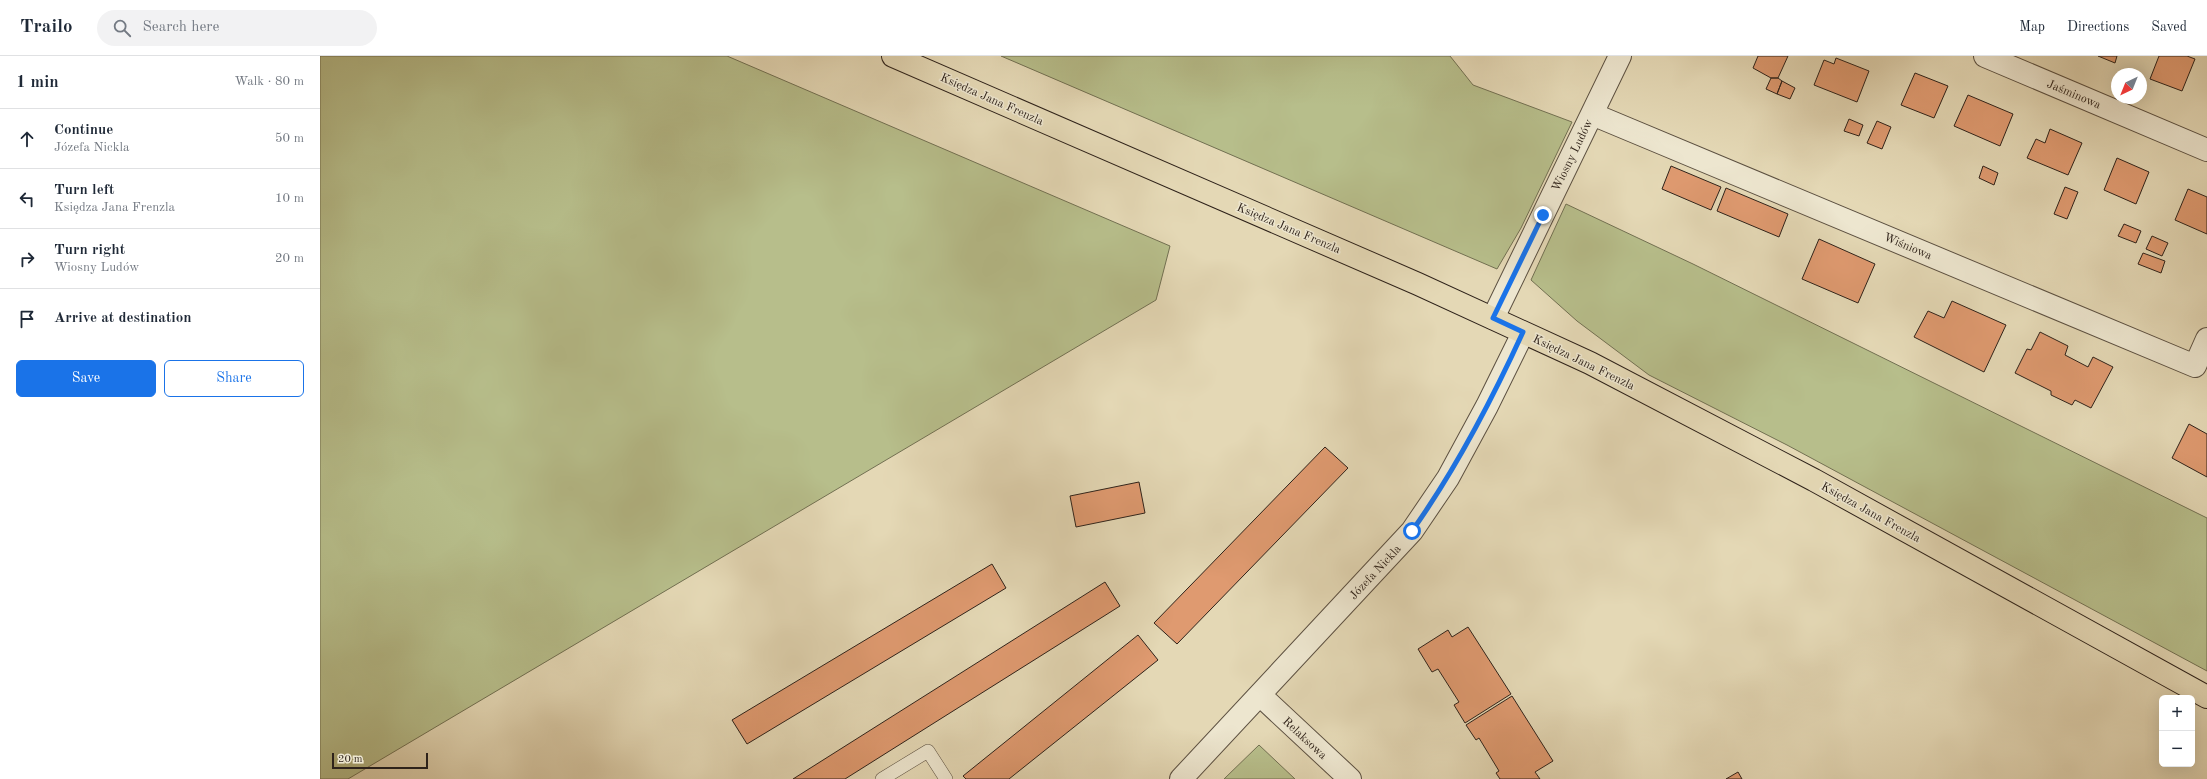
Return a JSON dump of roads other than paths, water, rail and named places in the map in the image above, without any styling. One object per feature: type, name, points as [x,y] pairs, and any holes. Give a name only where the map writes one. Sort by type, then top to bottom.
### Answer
[{"type":"main road","name":"Księdza Jana Frenzla","points":[[893,56],[1493,318],[1604,370],[1807,477],[2207,697]]},
{"type":"street","name":"Wiosny Ludów","points":[[1493,318],[1620,56]]},
{"type":"street","name":"Jaśminowa","points":[[1985,56],[2207,150]]},
{"type":"street","name":"Wiśniowa","points":[[1592,114],[2195,366],[2207,339]]},
{"type":"street","name":"Józefa Nickla","points":[[1181,779],[1260,696],[1412,531],[1448,478],[1487,406],[1523,332]]},
{"type":"street","name":"Relaksowa","points":[[1260,696],[1350,779]]},
{"type":"lane","points":[[882,779],[928,751],[946,779]]}]
